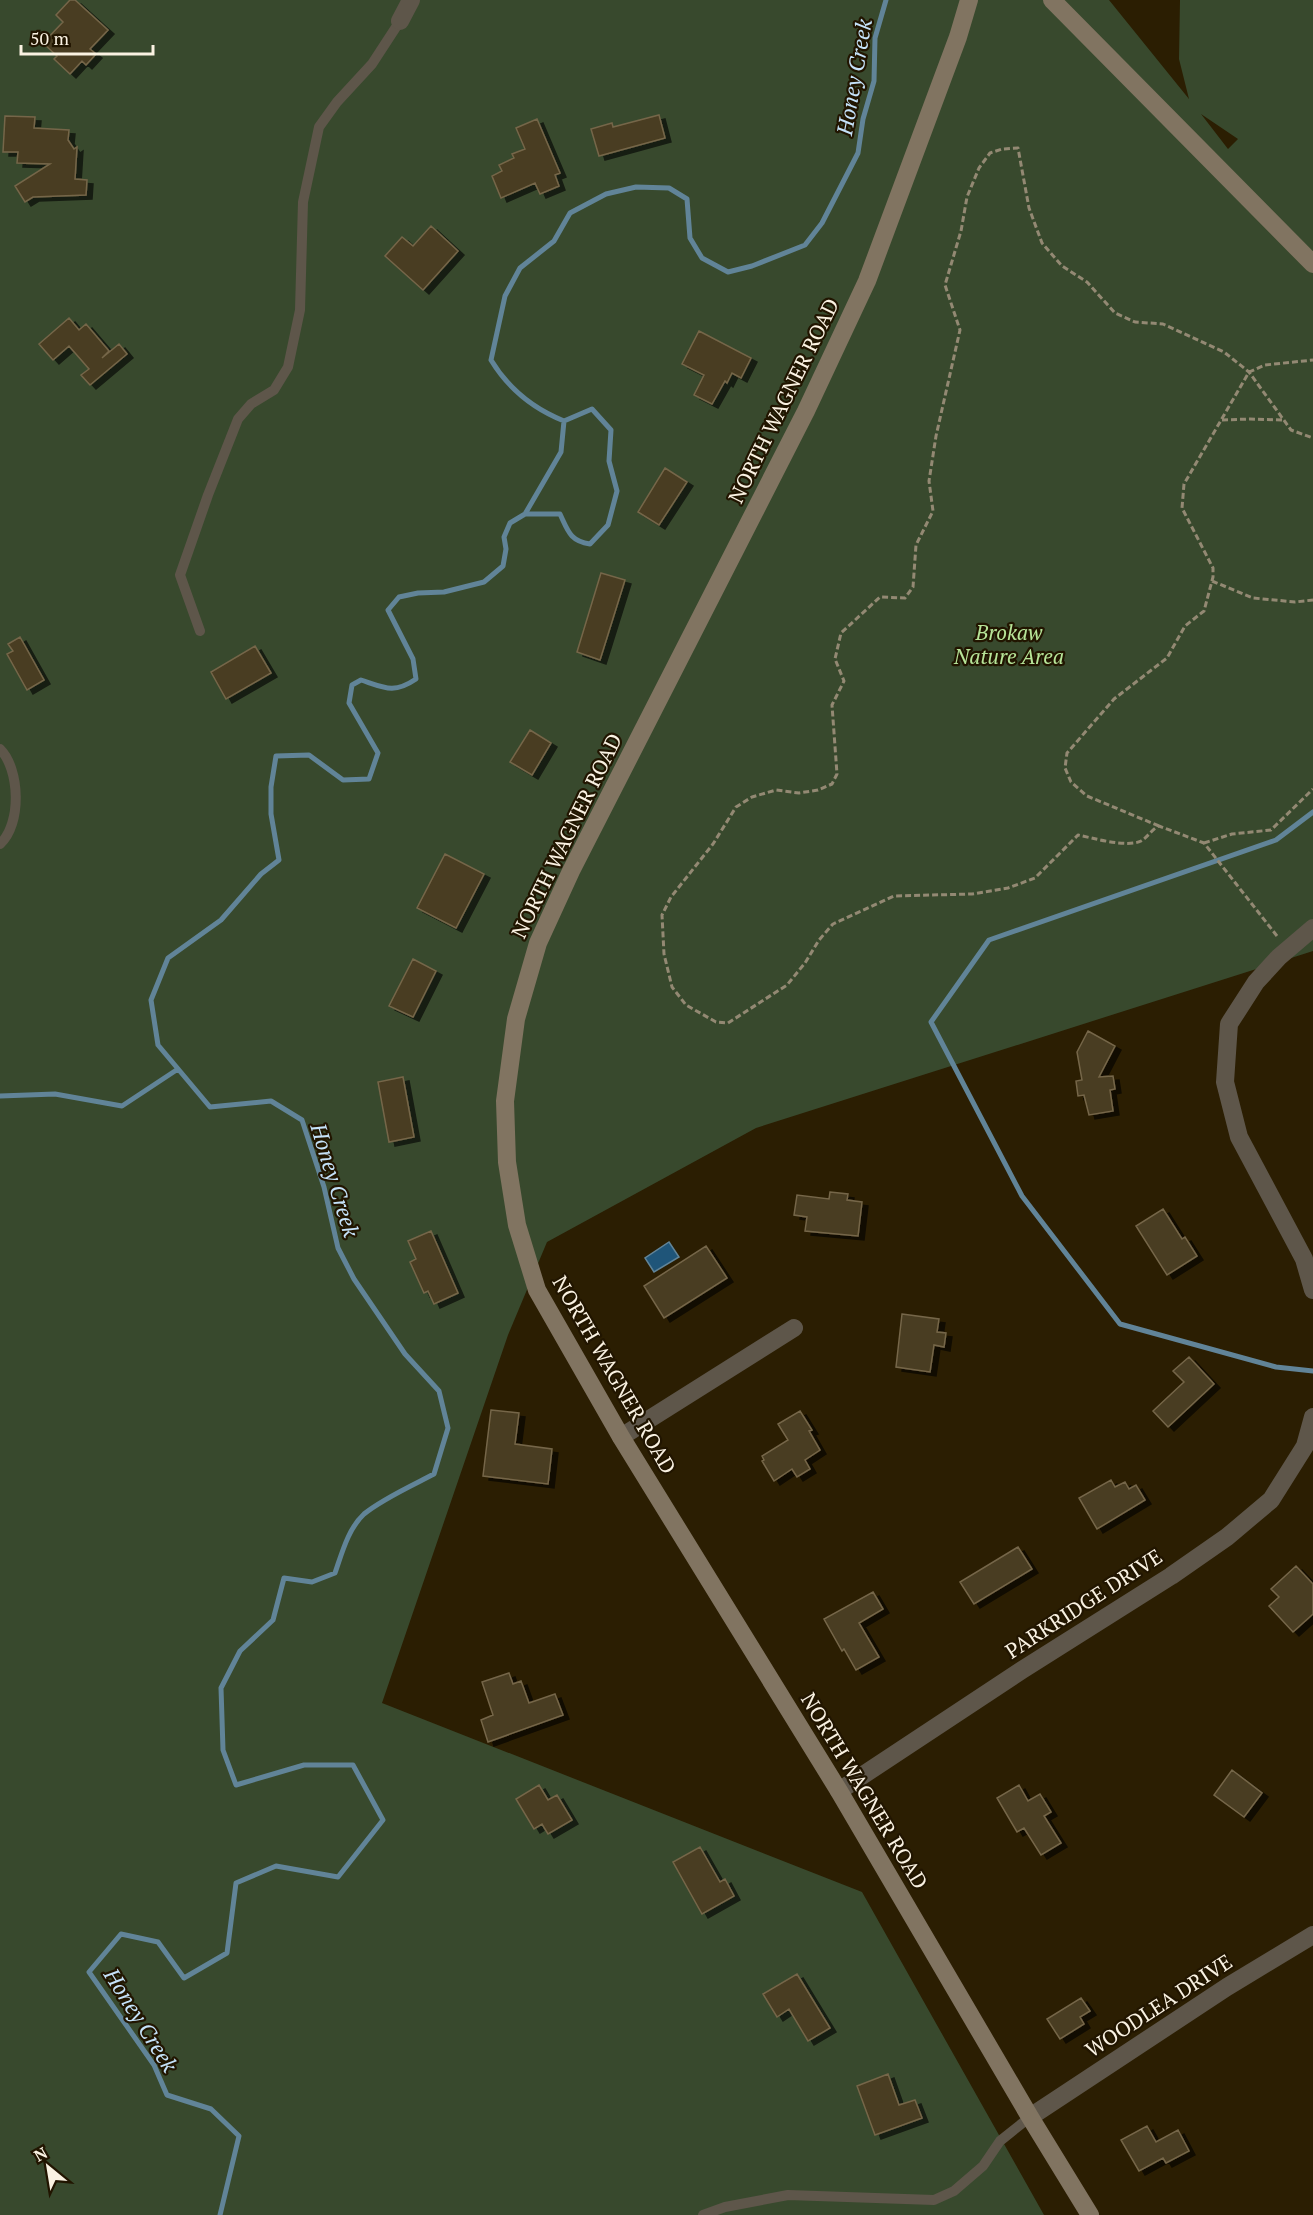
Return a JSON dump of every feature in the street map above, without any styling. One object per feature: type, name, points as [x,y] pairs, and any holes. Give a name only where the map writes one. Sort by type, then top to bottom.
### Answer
[{"type":"street","points":[[400,21],[411,0]]},
{"type":"street","name":"NORTH WAGNER ROAD","points":[[969,0],[958,36],[867,280],[806,411],[570,871],[538,943],[516,1019],[505,1101],[507,1162],[517,1225],[537,1290],[621,1437],[839,1791],[1090,2215]]},
{"type":"street","points":[[1052,0],[1313,264]]},
{"type":"street","points":[[1313,928],[1287,949],[1256,982],[1229,1024],[1225,1082],[1239,1137],[1304,1259],[1313,1290]]},
{"type":"street","points":[[621,1437],[794,1328]]},
{"type":"street","name":"PARKRIDGE DRIVE","points":[[839,1791],[1022,1670],[1172,1576],[1227,1537],[1271,1500],[1305,1446],[1313,1418]]},
{"type":"street","name":"WOODLEA DRIVE","points":[[1030,2117],[1227,1987],[1313,1935]]},
{"type":"lane","points":[[200,631],[180,575],[238,419],[250,404],[274,390],[288,367],[300,310],[303,202],[319,128],[337,102],[372,64],[400,21]]},
{"type":"lane","points":[[0,749],[8,757],[14,772],[16,795],[13,819],[5,839],[0,844]]},
{"type":"lane","points":[[703,2215],[725,2206],[788,2195],[934,2200],[954,2191],[983,2166],[1000,2141],[1030,2117]]},
{"type":"path","points":[[1159,825],[1152,829],[1143,840],[1133,844],[1078,835],[1035,878],[1008,888],[972,894],[894,896],[864,908],[833,924],[787,985],[728,1023],[716,1022],[686,1005],[672,987],[664,954],[662,915],[671,897],[713,844],[736,807],[752,797],[776,790],[799,793],[818,790],[832,784],[837,774],[832,705],[844,681],[835,659],[841,633],[880,597],[905,598],[913,587],[916,545],[933,511],[929,481],[936,436],[960,330],[945,285],[961,231],[967,197],[979,168],[990,153],[1002,148],[1018,148],[1029,208],[1042,243],[1062,266],[1087,282],[1115,313],[1135,322],[1163,324],[1224,352],[1250,372],[1291,430],[1313,438]]},
{"type":"path","points":[[1287,949],[1204,843],[1087,796],[1071,782],[1065,768],[1066,753],[1114,699],[1167,658],[1185,626],[1204,611],[1212,581],[1213,567],[1182,508],[1184,484],[1250,372],[1265,365],[1313,360]]},
{"type":"path","points":[[1222,420],[1250,418],[1285,420]]},
{"type":"path","points":[[1212,581],[1253,598],[1295,602],[1313,600]]},
{"type":"path","points":[[1204,843],[1232,834],[1271,830],[1313,789]]},
{"type":"green space","name":"Brokaw Nature Area","points":[[0,0],[1109,0],[1189,99],[1179,59],[1180,0],[1313,0],[1313,951],[756,1128],[547,1242],[508,1335],[382,1703],[862,1892],[1044,2215],[0,2215]],"holes":[[[1201,114],[1238,139],[1228,149]]]},
{"type":"water","points":[[669,1242],[679,1257],[654,1272],[645,1258]]},
{"type":"building","points":[[70,0],[75,0],[108,30],[90,49],[96,54],[86,65],[82,61],[70,74],[54,59],[57,56],[43,43],[63,22],[56,15]]},
{"type":"building","points":[[659,115],[665,138],[599,156],[591,129],[612,123],[613,127]]},
{"type":"building","points":[[5,116],[35,117],[34,128],[69,130],[68,140],[74,149],[77,147],[75,179],[87,180],[86,195],[33,197],[25,202],[15,186],[50,164],[17,163],[18,152],[3,152]]},
{"type":"building","points":[[537,119],[560,173],[555,175],[559,186],[540,194],[535,183],[501,198],[492,176],[502,171],[499,165],[514,158],[512,154],[525,149],[516,128]]},
{"type":"building","points":[[431,226],[458,251],[423,290],[385,256],[402,237],[413,246]]},
{"type":"building","points":[[69,318],[79,330],[86,324],[109,351],[102,358],[119,344],[127,354],[90,385],[81,375],[89,369],[69,346],[53,360],[39,344]]},
{"type":"building","points":[[699,331],[751,358],[741,378],[732,373],[712,404],[694,395],[704,375],[682,364]]},
{"type":"building","points":[[665,468],[687,482],[659,525],[638,512]]},
{"type":"building","points":[[601,573],[625,580],[600,660],[577,652]]},
{"type":"building","points":[[20,637],[44,680],[27,690],[7,654],[13,651],[8,644]]},
{"type":"building","points":[[255,646],[271,673],[226,699],[211,672]]},
{"type":"building","points":[[530,730],[551,743],[532,775],[510,762]]},
{"type":"building","points":[[445,854],[484,874],[456,928],[417,908]]},
{"type":"building","points":[[413,959],[436,971],[413,1017],[389,1006]]},
{"type":"building","points":[[1088,1031],[1115,1046],[1099,1077],[1113,1076],[1115,1089],[1110,1090],[1113,1111],[1089,1115],[1084,1095],[1078,1096],[1076,1081],[1082,1080],[1077,1052]]},
{"type":"building","points":[[403,1077],[414,1137],[389,1142],[378,1082]]},
{"type":"building","points":[[830,1192],[848,1194],[847,1200],[862,1202],[858,1236],[805,1231],[807,1217],[794,1215],[797,1195],[829,1199]]},
{"type":"building","points":[[1163,1209],[1182,1239],[1185,1237],[1197,1256],[1167,1275],[1136,1226]]},
{"type":"building","points":[[431,1231],[458,1293],[434,1304],[428,1291],[424,1293],[410,1262],[416,1259],[408,1241]]},
{"type":"building","points":[[706,1246],[727,1278],[664,1318],[644,1286]]},
{"type":"building","points":[[902,1314],[939,1319],[937,1332],[946,1333],[944,1347],[934,1345],[930,1372],[896,1367]]},
{"type":"building","points":[[1189,1357],[1214,1384],[1168,1427],[1153,1411],[1184,1382],[1173,1371]]},
{"type":"building","points":[[491,1410],[519,1413],[515,1444],[552,1449],[548,1484],[483,1476]]},
{"type":"building","points":[[800,1411],[812,1430],[809,1431],[820,1450],[805,1460],[810,1469],[797,1477],[792,1469],[774,1481],[762,1461],[764,1460],[762,1456],[788,1440],[778,1424]]},
{"type":"building","points":[[1111,1480],[1115,1487],[1125,1482],[1129,1489],[1136,1485],[1145,1500],[1097,1529],[1079,1498]]},
{"type":"building","points":[[1018,1547],[1032,1569],[974,1604],[960,1582]]},
{"type":"building","points":[[1296,1566],[1313,1584],[1313,1614],[1293,1632],[1269,1606],[1279,1597],[1271,1589]]},
{"type":"building","points":[[873,1592],[883,1609],[859,1623],[879,1657],[856,1670],[824,1619]]},
{"type":"building","points":[[509,1673],[513,1684],[521,1681],[529,1703],[555,1694],[563,1715],[488,1742],[481,1720],[493,1715],[482,1682]]},
{"type":"building","points":[[1232,1770],[1262,1793],[1244,1817],[1214,1795]]},
{"type":"building","points":[[539,1785],[548,1800],[557,1795],[572,1820],[548,1834],[542,1824],[534,1829],[516,1799]]},
{"type":"building","points":[[1019,1785],[1028,1801],[1040,1794],[1051,1812],[1044,1816],[1061,1843],[1041,1855],[1024,1828],[1017,1832],[997,1798]]},
{"type":"building","points":[[700,1847],[720,1882],[725,1879],[734,1896],[702,1914],[673,1862]]},
{"type":"building","points":[[797,1974],[830,2028],[808,2041],[789,2009],[777,2017],[763,1994]]},
{"type":"building","points":[[1081,1998],[1090,2011],[1080,2017],[1084,2024],[1060,2039],[1047,2019]]},
{"type":"building","points":[[888,2074],[899,2105],[915,2100],[922,2118],[875,2135],[857,2086]]},
{"type":"building","points":[[1147,2126],[1156,2142],[1178,2130],[1189,2151],[1166,2163],[1163,2158],[1139,2171],[1121,2140]]},
{"type":"waterway","name":"Honey Creek","points":[[220,2215],[239,2136],[211,2109],[167,2095],[154,2065],[89,1972],[121,1934],[158,1942],[184,1978],[227,1953],[236,1883],[276,1866],[338,1877],[383,1820],[353,1765],[304,1765],[236,1785],[223,1750],[221,1688],[240,1651],[273,1620],[284,1578],[312,1582],[335,1573],[343,1549],[358,1520],[371,1508],[434,1474],[448,1428],[439,1391],[405,1354],[354,1279],[338,1248],[324,1187],[302,1120],[271,1101],[210,1107],[158,1045],[151,1000],[168,958],[221,920],[261,874],[279,860],[271,814],[271,787],[276,756],[309,755],[343,780],[369,779],[378,753],[349,703],[352,685],[361,680],[395,688],[402,687],[416,679],[413,659],[388,610],[399,597],[418,593],[444,592],[484,582],[503,566],[506,549],[504,537],[510,523],[525,514],[560,514],[574,538],[590,544],[608,525],[617,491],[609,461],[611,430],[592,409],[564,421],[542,410],[523,397],[505,380],[491,360],[505,296],[520,268],[554,241],[570,213],[606,194],[636,187],[669,188],[687,199],[690,238],[702,258],[728,272],[752,266],[805,245],[822,223],[858,153],[863,119],[874,81],[875,38],[886,0]]},
{"type":"waterway","points":[[525,514],[561,452],[564,421]]},
{"type":"waterway","points":[[1313,812],[1276,840],[989,940],[931,1022],[1022,1196],[1120,1324],[1276,1367],[1313,1371]]},
{"type":"waterway","points":[[0,1096],[55,1094],[122,1106],[178,1069]]}]
